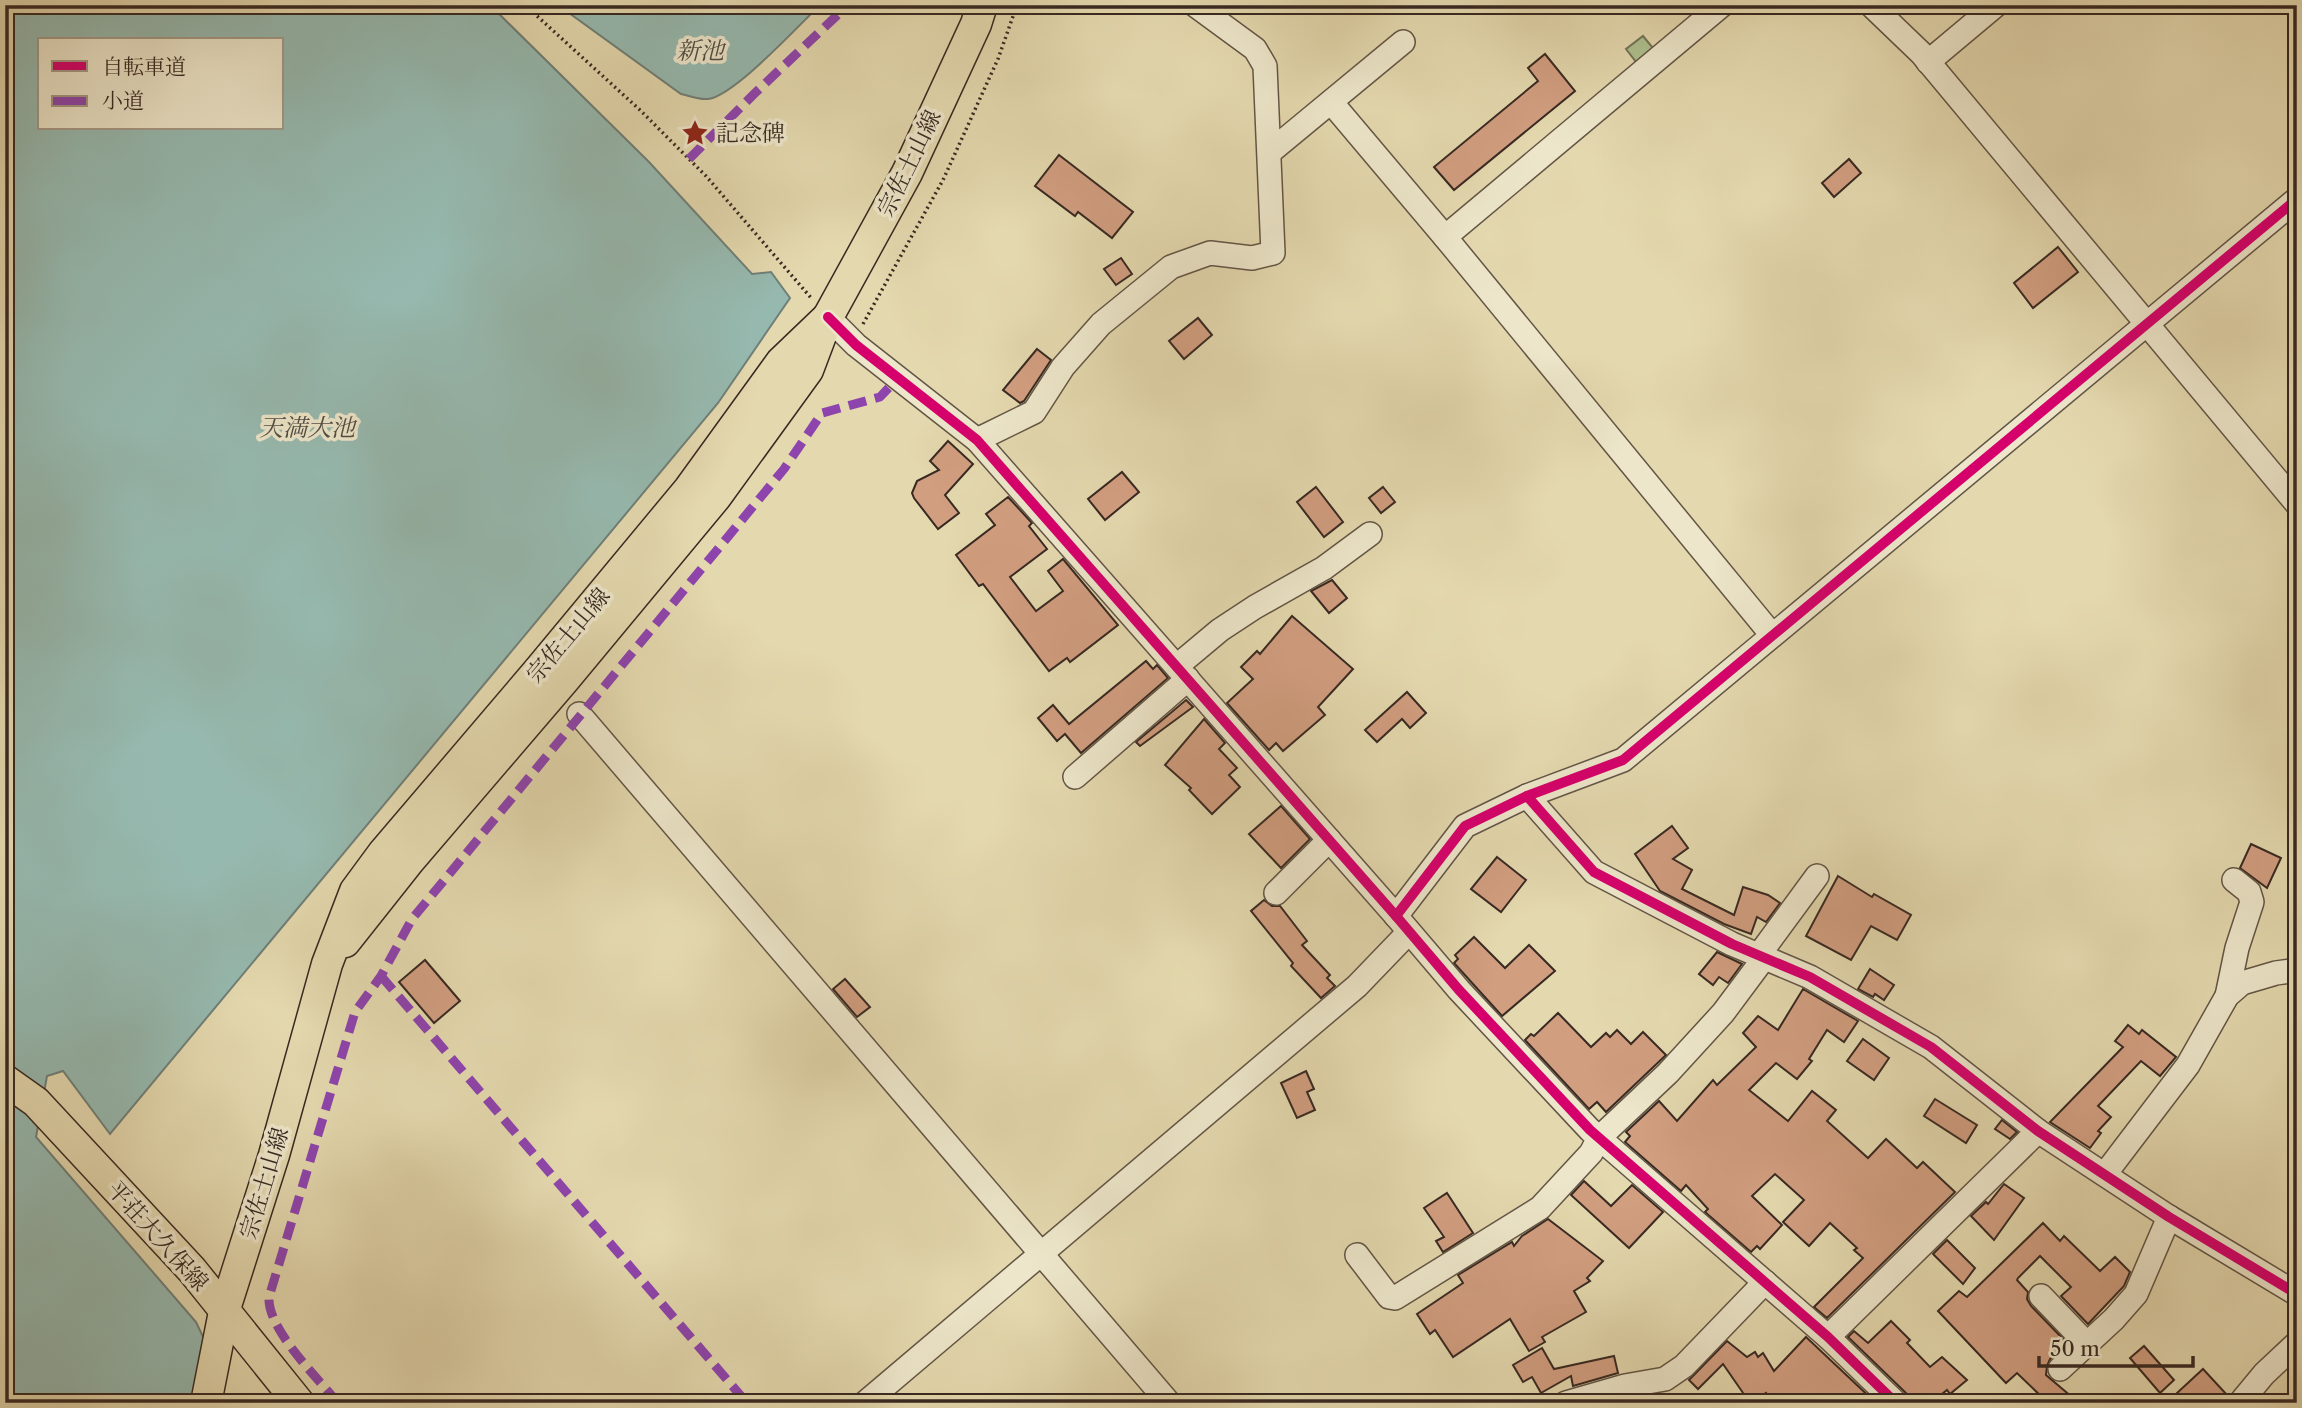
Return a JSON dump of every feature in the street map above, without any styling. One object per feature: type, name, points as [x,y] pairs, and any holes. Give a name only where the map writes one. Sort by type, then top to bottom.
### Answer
[{"type":"main road","name":"宗佐土山線","points":[[206,1403],[224,1312],[274,1155],[327,964],[410,860],[716,497],[808,370],[828,317],[907,173],[976,24],[982,5]]},
{"type":"main road","name":"平荘大久保線","points":[[5,1080],[36,1102],[192,1270],[299,1403]]},
{"type":"street","points":[[977,440],[1034,412],[1063,367],[1101,324],[1171,267],[1210,253],[1252,258],[1273,253],[1265,66],[1255,49],[1195,5]]},
{"type":"street","points":[[1445,237],[1722,5]]},
{"type":"street","points":[[1871,5],[1928,62],[2297,504]]},
{"type":"street","points":[[1928,62],[1996,5]]},
{"type":"street","points":[[1270,152],[1403,42]]},
{"type":"street","points":[[1331,102],[1772,635]]},
{"type":"street","points":[[865,1403],[1357,986],[1403,924],[1465,825],[1527,796],[1623,760],[2297,199]]},
{"type":"street","points":[[828,317],[856,345],[977,440],[1459,990],[1599,1138],[1828,1337],[1896,1403]]},
{"type":"street","points":[[1075,777],[1182,673],[1220,630],[1324,568],[1370,534]]},
{"type":"street","points":[[579,714],[1170,1403]]},
{"type":"street","points":[[1527,796],[1594,872],[1732,944],[1810,976],[1931,1047],[2038,1131],[2169,1217],[2297,1294]]},
{"type":"street","points":[[1276,893],[1329,840]]},
{"type":"street","points":[[1357,1255],[1390,1297],[1395,1298],[1540,1208],[1591,1153],[1599,1138],[1668,1073],[1723,1013],[1817,876]]},
{"type":"street","points":[[2105,1174],[2188,1065],[2227,996],[2252,902],[2249,892],[2234,880]]},
{"type":"street","points":[[2227,996],[2242,983],[2297,970]]},
{"type":"street","points":[[1828,1337],[2038,1131]]},
{"type":"street","points":[[2060,1369],[2114,1319],[2136,1294],[2169,1217]]},
{"type":"street","points":[[1566,1403],[1614,1389],[1665,1379],[1684,1366],[1765,1282]]},
{"type":"street","points":[[2041,1296],[2087,1344]]},
{"type":"street","points":[[2240,1403],[2264,1374],[2297,1343]]},
{"type":"path","points":[[525,5],[640,110],[706,176],[828,317]]},
{"type":"path","points":[[863,324],[943,180],[998,58],[1017,5]]},
{"type":"green space","points":[[1643,36],[1657,53],[1640,67],[1626,49]]},
{"type":"water","name":"天満大池","points":[[5,5],[490,5],[649,162],[752,274],[771,272],[790,298],[718,403],[110,1134],[63,1071],[47,1076],[36,1137],[196,1322],[208,1347],[194,1403],[5,1403]]},
{"type":"water","name":"新池","points":[[558,5],[820,5],[733,86],[719,95],[704,99],[681,94]]},
{"type":"building","points":[[1545,54],[1575,91],[1454,190],[1434,167],[1538,81],[1528,68]]},
{"type":"building","points":[[1059,155],[1133,212],[1112,238],[1078,212],[1075,216],[1035,186]]},
{"type":"building","points":[[1849,159],[1861,173],[1834,197],[1822,183]]},
{"type":"building","points":[[2058,247],[2078,272],[2033,308],[2014,283]]},
{"type":"building","points":[[1121,258],[1132,274],[1116,285],[1104,269]]},
{"type":"building","points":[[1198,318],[1212,335],[1184,359],[1169,341]]},
{"type":"building","points":[[1037,349],[1051,360],[1020,403],[1003,390]]},
{"type":"building","points":[[948,441],[973,464],[945,495],[959,513],[938,529],[912,493],[917,481],[939,470],[930,461]]},
{"type":"building","points":[[1122,472],[1139,492],[1105,520],[1088,499]]},
{"type":"building","points":[[1316,487],[1343,522],[1324,537],[1297,502]]},
{"type":"building","points":[[1383,487],[1395,502],[1381,513],[1369,498]]},
{"type":"building","points":[[1008,497],[1032,523],[1029,526],[1047,549],[1010,577],[1036,611],[1063,591],[1048,571],[1063,559],[1118,625],[1070,662],[1067,658],[1049,671],[983,584],[979,586],[956,555],[995,525],[986,514]]},
{"type":"building","points":[[1332,580],[1347,598],[1329,613],[1311,591]]},
{"type":"building","points":[[1292,616],[1353,669],[1318,707],[1325,715],[1283,751],[1276,743],[1269,750],[1227,703],[1253,679],[1241,667],[1257,651],[1260,654]]},
{"type":"building","points":[[1146,661],[1153,669],[1157,665],[1168,678],[1081,753],[1065,734],[1057,741],[1038,718],[1053,705],[1069,724]]},
{"type":"building","points":[[1407,692],[1426,713],[1410,728],[1402,719],[1377,742],[1365,730]]},
{"type":"building","points":[[1186,700],[1193,707],[1140,746],[1136,742]]},
{"type":"building","points":[[1204,719],[1225,743],[1219,749],[1237,768],[1229,775],[1240,787],[1212,814],[1189,790],[1191,788],[1165,765]]},
{"type":"building","points":[[1281,806],[1310,839],[1281,868],[1249,834]]},
{"type":"building","points":[[1672,826],[1688,848],[1673,859],[1692,870],[1682,889],[1734,915],[1743,887],[1768,895],[1780,903],[1766,922],[1757,917],[1751,934],[1724,924],[1660,891],[1635,854]]},
{"type":"building","points":[[2251,844],[2281,858],[2267,888],[2240,868]]},
{"type":"building","points":[[1497,857],[1526,880],[1501,912],[1471,889]]},
{"type":"building","points":[[1838,876],[1872,897],[1874,894],[1911,915],[1897,940],[1871,926],[1851,960],[1806,936]]},
{"type":"building","points":[[1264,900],[1272,906],[1280,906],[1307,941],[1302,945],[1330,975],[1327,978],[1335,986],[1321,998],[1291,966],[1293,963],[1251,911]]},
{"type":"building","points":[[1474,937],[1505,968],[1529,945],[1555,971],[1502,1016],[1454,963],[1458,959],[1455,955]]},
{"type":"building","points":[[1717,952],[1742,964],[1728,983],[1719,977],[1713,985],[1699,974]]},
{"type":"building","points":[[425,960],[460,1001],[434,1023],[399,982]]},
{"type":"building","points":[[1870,969],[1894,985],[1884,1000],[1858,989]]},
{"type":"building","points":[[845,979],[870,1007],[857,1017],[833,989]]},
{"type":"building","points":[[1803,989],[1858,1021],[1844,1042],[1827,1030],[1809,1059],[1812,1061],[1797,1079],[1776,1063],[1749,1090],[1788,1121],[1812,1091],[1836,1110],[1827,1121],[1868,1158],[1886,1139],[1917,1168],[1923,1162],[1955,1192],[1827,1318],[1814,1307],[1863,1258],[1854,1250],[1857,1248],[1830,1223],[1809,1246],[1783,1222],[1804,1200],[1775,1174],[1752,1196],[1782,1225],[1760,1249],[1757,1246],[1751,1252],[1705,1212],[1708,1209],[1686,1185],[1681,1191],[1625,1142],[1630,1136],[1626,1132],[1659,1101],[1677,1121],[1713,1080],[1717,1085],[1756,1047],[1743,1033],[1758,1016],[1778,1030]]},
{"type":"building","points":[[1558,1013],[1591,1047],[1606,1033],[1610,1037],[1617,1030],[1631,1044],[1643,1032],[1666,1055],[1606,1112],[1597,1102],[1589,1109],[1525,1040],[1531,1034],[1534,1036]]},
{"type":"building","points":[[2128,1025],[2139,1034],[2142,1030],[2176,1057],[2160,1076],[2141,1061],[2098,1106],[2111,1117],[2098,1131],[2101,1133],[2090,1148],[2050,1122],[2123,1047],[2115,1041]]},
{"type":"building","points":[[1863,1039],[1889,1058],[1874,1080],[1847,1061]]},
{"type":"building","points":[[1306,1071],[1314,1089],[1307,1092],[1315,1110],[1297,1118],[1281,1083]]},
{"type":"building","points":[[1935,1099],[1977,1125],[1966,1143],[1924,1116]]},
{"type":"building","points":[[2002,1120],[2017,1132],[2010,1139],[1995,1129]]},
{"type":"building","points":[[1584,1181],[1611,1206],[1632,1185],[1663,1212],[1629,1248],[1571,1195]]},
{"type":"building","points":[[2004,1184],[2024,1198],[1994,1240],[1971,1216],[1986,1202],[1988,1204]]},
{"type":"building","points":[[1447,1193],[1473,1233],[1443,1252],[1436,1241],[1444,1237],[1424,1208]]},
{"type":"building","points":[[1548,1219],[1603,1261],[1587,1278],[1590,1281],[1574,1291],[1586,1312],[1542,1337],[1545,1342],[1529,1351],[1510,1319],[1453,1357],[1435,1330],[1430,1334],[1417,1314],[1463,1283],[1458,1275],[1512,1242],[1514,1246],[1522,1236]]},
{"type":"building","points":[[2043,1223],[2060,1241],[2064,1236],[2100,1271],[2115,1257],[2130,1272],[2124,1286],[2088,1324],[2061,1296],[2071,1287],[2040,1256],[2017,1280],[2028,1292],[2027,1299],[2031,1306],[2067,1343],[2050,1359],[2046,1375],[2079,1403],[2048,1403],[2017,1373],[2006,1383],[1938,1311],[1959,1291],[1967,1297]]},
{"type":"building","points":[[1947,1240],[1975,1268],[1963,1284],[1933,1254]]},
{"type":"building","points":[[1891,1321],[1910,1340],[1907,1343],[1930,1367],[1942,1357],[1967,1380],[1950,1394],[1947,1390],[1931,1403],[1910,1403],[1906,1393],[1848,1337],[1854,1331],[1868,1343]]},
{"type":"building","points":[[1806,1337],[1876,1403],[1772,1403],[1766,1393],[1750,1403],[1723,1364],[1698,1389],[1689,1380],[1727,1341],[1747,1357],[1755,1352],[1758,1357],[1763,1353],[1774,1371]]},
{"type":"building","points":[[2144,1346],[2174,1380],[2160,1393],[2130,1358]]},
{"type":"building","points":[[1542,1348],[1554,1369],[1614,1356],[1618,1373],[1573,1386],[1571,1376],[1541,1393],[1532,1377],[1523,1382],[1513,1365]]},
{"type":"building","points":[[2203,1369],[2228,1396],[2226,1403],[2186,1403],[2177,1393]]},
{"type":"marked path","points":[[689,159],[848,5]]},
{"type":"marked path","points":[[1199,8],[1202,5]]},
{"type":"marked path","points":[[338,1403],[284,1338],[271,1310],[269,1297],[355,1012],[381,976],[412,919],[784,469],[822,413],[880,397],[898,378]]},
{"type":"marked path","points":[[381,976],[747,1403]]},
{"type":"cycle path","points":[[1396,916],[1465,826],[1527,796],[1623,760],[2297,199]]},
{"type":"cycle path","points":[[828,317],[856,345],[977,440],[1459,990],[1590,1130],[1828,1337],[1896,1403]]},
{"type":"cycle path","points":[[1527,796],[1594,872],[1732,944],[1810,977],[1931,1047],[2038,1131],[2169,1217],[2297,1294]]},
{"type":"place","name":"記念碑","points":[[695,133]]}]
